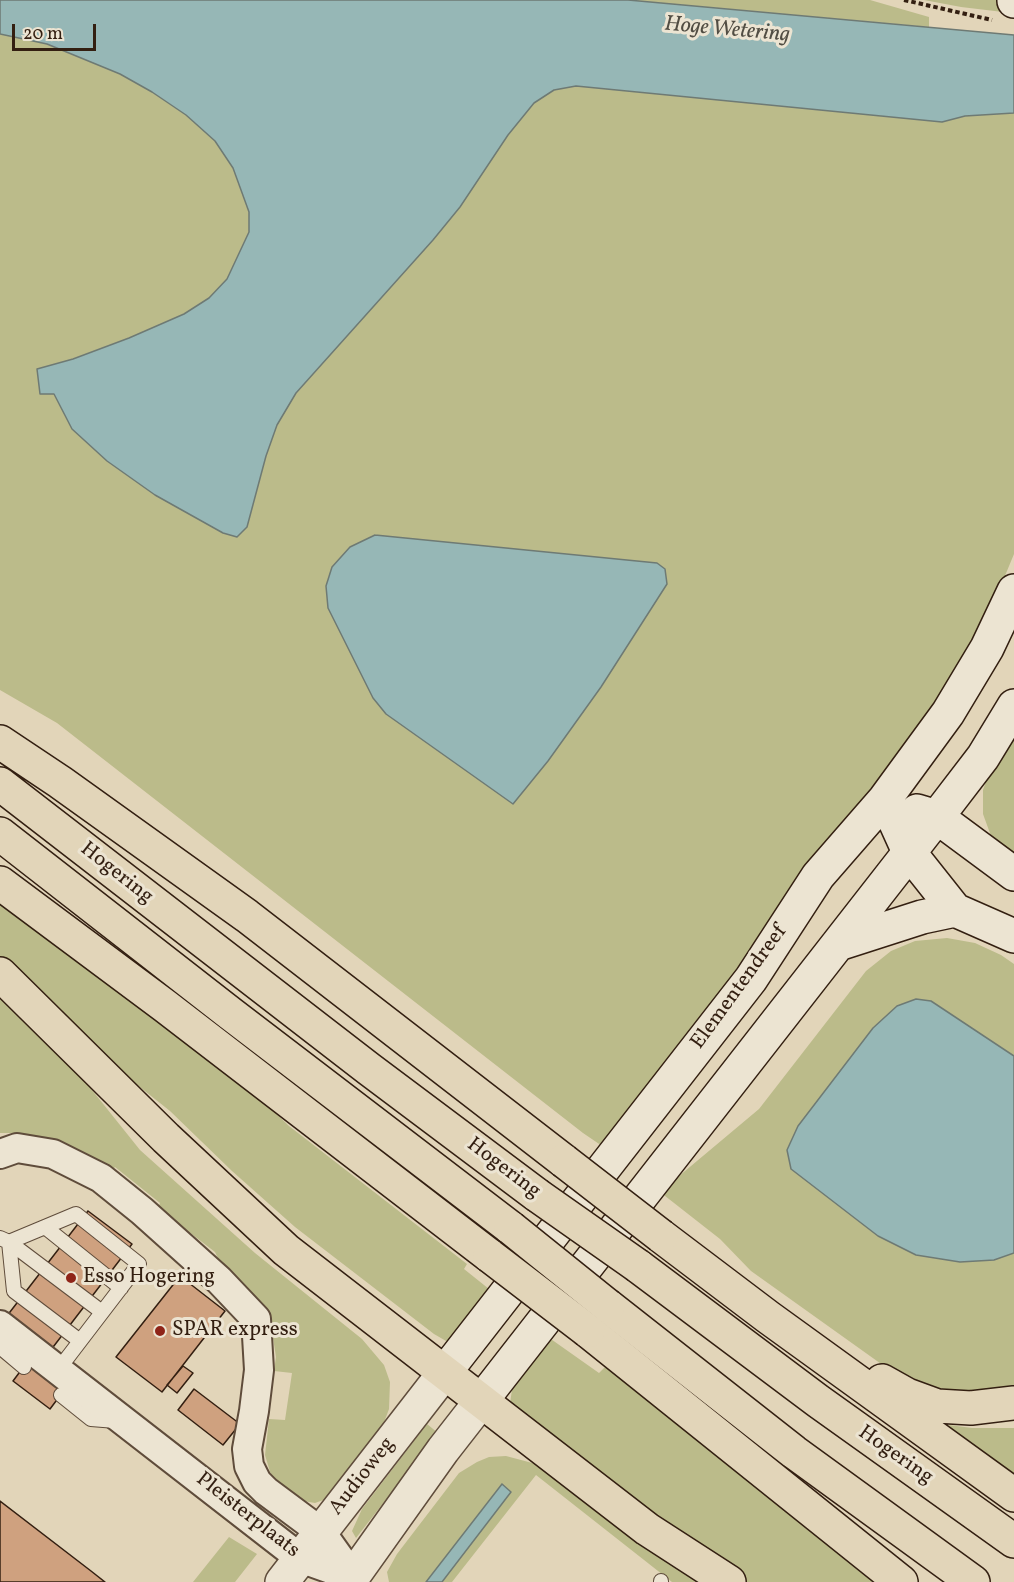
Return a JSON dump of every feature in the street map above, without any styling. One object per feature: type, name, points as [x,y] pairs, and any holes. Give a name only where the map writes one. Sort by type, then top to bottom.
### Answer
[{"type":"highway","points":[[0,742],[60,782],[247,916],[768,1317],[1014,1496]]},
{"type":"highway","name":"Hogering","points":[[0,784],[369,1069],[537,1195],[638,1266],[818,1401],[1014,1541]]},
{"type":"highway","points":[[0,834],[511,1228],[794,1452],[966,1579]]},
{"type":"highway","points":[[0,883],[165,1006],[588,1331],[901,1582]]},
{"type":"highway","points":[[0,974],[166,1138],[286,1250],[647,1529],[729,1582]]},
{"type":"highway","points":[[768,1317],[907,1395],[936,1406],[971,1408],[1014,1403]]},
{"type":"main road","name":"Elementendreef","points":[[445,1372],[751,979],[818,876],[885,799],[948,713],[987,648],[1014,591]]},
{"type":"main road","points":[[354,1580],[444,1450],[937,818],[983,757],[1014,706]]},
{"type":"main road","points":[[885,799],[937,818],[1014,874]]},
{"type":"main road","points":[[885,799],[909,852],[955,910],[1014,936]]},
{"type":"main road","points":[[838,944],[922,917],[955,910]]},
{"type":"main road","name":"Audioweg","points":[[291,1570],[445,1372]]},
{"type":"street","name":"Pleisterplaats","points":[[0,1154],[17,1148],[53,1154],[102,1178],[219,1280],[256,1319],[259,1370],[247,1449],[249,1466],[256,1482],[321,1532],[354,1580]]},
{"type":"street","name":"Pleisterplaats","points":[[0,1325],[60,1382],[126,1421],[291,1570],[354,1580]]},
{"type":"lane","points":[[5,1240],[76,1214],[140,1264],[80,1341],[60,1382]]},
{"type":"lane","points":[[45,1227],[121,1288]]},
{"type":"lane","points":[[5,1240],[102,1312]]},
{"type":"lane","points":[[5,1240],[14,1291],[80,1341]]},
{"type":"lane","points":[[0,1347],[24,1367]]},
{"type":"path","points":[[904,0],[1008,7]]},
{"type":"green space","points":[[628,0],[870,0],[929,17],[929,27]]},
{"type":"green space","points":[[924,0],[998,0],[1003,12],[961,7]]},
{"type":"green space","points":[[0,34],[47,44],[120,74],[152,92],[186,115],[215,141],[233,168],[249,212],[249,232],[227,279],[209,298],[184,314],[129,338],[73,359],[37,369],[54,394],[72,429],[107,461],[155,495],[223,533],[237,537],[277,425],[296,393],[433,240],[460,207],[508,135],[534,103],[554,90],[576,86],[942,122],[965,116],[1014,113],[1014,554],[990,612],[955,679],[608,1150],[583,1133],[57,723],[0,690]],"holes":[[[375,535],[667,584],[601,687],[548,761],[386,714],[373,698],[328,608],[326,586],[332,567],[350,547]]]},
{"type":"green space","points":[[1014,732],[1014,859],[991,836],[983,814],[983,790],[991,767]]},
{"type":"green space","points":[[0,902],[263,1101],[289,1126],[467,1264],[464,1269],[494,1293],[453,1345],[434,1334],[295,1227],[232,1171],[170,1111],[63,1026],[0,962]]},
{"type":"green space","points":[[947,938],[975,943],[1014,964],[1014,1056],[931,1001],[897,1006],[873,1028],[798,1126],[787,1150],[916,1255],[960,1262],[994,1260],[1014,1253],[1014,1393],[944,1392],[891,1371],[751,1271],[720,1239],[660,1192],[759,1109],[866,971],[891,951],[915,941]]},
{"type":"green space","points":[[0,987],[44,1030],[140,1150],[255,1253],[362,1339],[384,1365],[390,1382],[389,1409],[377,1441],[326,1499],[315,1503],[298,1500],[278,1489],[271,1475],[265,1455],[269,1419],[285,1420],[292,1373],[274,1371],[276,1357],[272,1331],[264,1312],[226,1275],[215,1252],[158,1208],[160,1203],[115,1167],[111,1172],[40,1138],[17,1133],[0,1133]]},
{"type":"green space","points":[[548,1337],[599,1373],[606,1366],[880,1582],[747,1582],[678,1539],[510,1404],[513,1382]]},
{"type":"green space","points":[[427,1424],[438,1433],[356,1538],[352,1531],[362,1509]]},
{"type":"green space","points":[[949,1425],[972,1428],[1014,1428],[1014,1479],[943,1430]]},
{"type":"green space","points":[[506,1456],[536,1464],[559,1477],[712,1582],[672,1582],[536,1475],[452,1582],[442,1582],[511,1492],[502,1484],[426,1582],[389,1582],[387,1572],[397,1554],[459,1473],[489,1457]]},
{"type":"green space","points":[[229,1537],[257,1554],[235,1582],[193,1582]]},
{"type":"water","name":"Hoge Wetering","points":[[0,0],[628,0],[1014,35],[1014,113],[965,116],[942,122],[576,86],[554,90],[534,103],[508,135],[460,207],[433,240],[296,393],[277,425],[266,456],[247,527],[237,537],[223,533],[155,495],[107,461],[72,429],[54,394],[40,394],[37,369],[73,359],[129,338],[184,314],[209,298],[227,279],[249,232],[249,212],[233,168],[215,141],[186,115],[152,92],[120,74],[47,44],[0,34]]},
{"type":"water","points":[[375,535],[657,563],[665,569],[667,584],[601,687],[548,761],[513,804],[386,714],[373,698],[328,608],[326,586],[332,567],[350,547]]},
{"type":"water","points":[[916,999],[931,1001],[1014,1056],[1014,1253],[994,1260],[960,1262],[916,1255],[878,1236],[791,1169],[787,1150],[798,1126],[873,1028],[897,1006]]},
{"type":"water","points":[[502,1484],[511,1492],[442,1582],[426,1582]]},
{"type":"building","points":[[88,1211],[132,1244],[47,1355],[3,1321]]},
{"type":"building","points":[[180,1276],[225,1311],[162,1392],[116,1357]]},
{"type":"building","points":[[31,1357],[68,1385],[50,1409],[13,1381]]},
{"type":"building","points":[[183,1366],[193,1373],[177,1393],[167,1385]]},
{"type":"building","points":[[194,1389],[240,1424],[223,1445],[178,1410]]},
{"type":"building","points":[[0,1501],[91,1571],[105,1582],[0,1582]]},
{"type":"place","name":"Esso Hogering","points":[[71,1278]]},
{"type":"place","name":"SPAR express","points":[[160,1331]]}]
